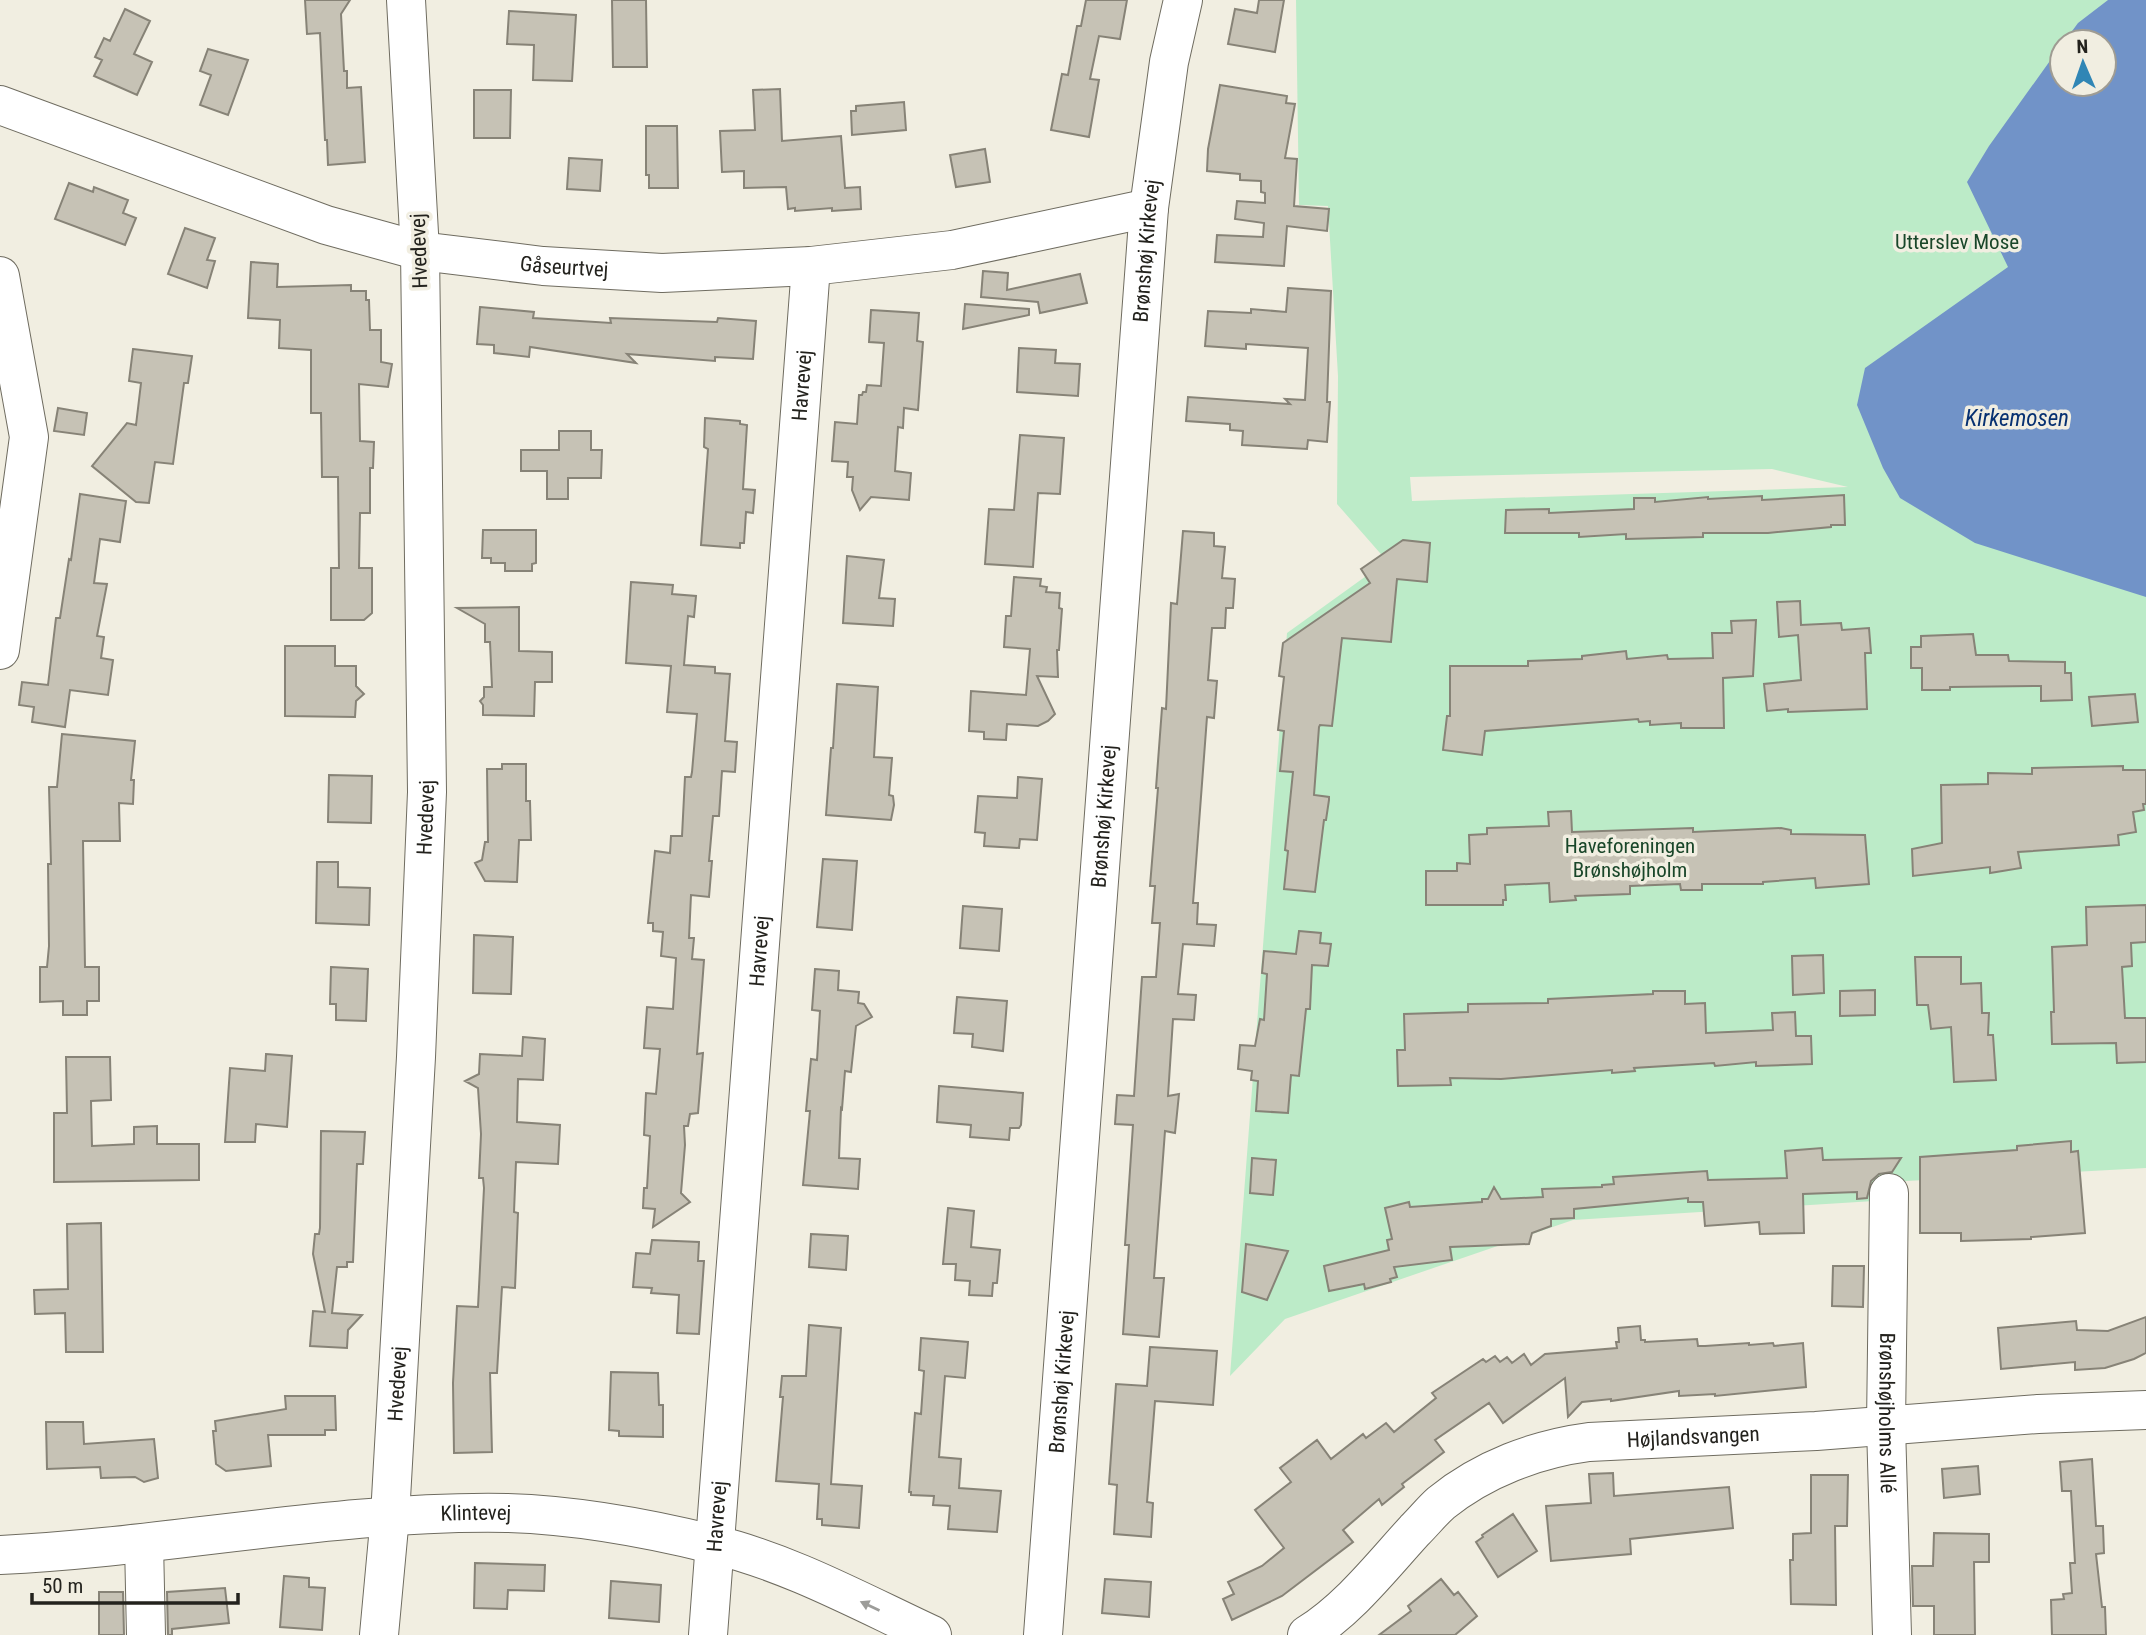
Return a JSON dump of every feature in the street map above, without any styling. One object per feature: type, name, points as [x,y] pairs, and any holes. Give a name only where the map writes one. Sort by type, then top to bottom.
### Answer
[{"type":"street","name":"Hvedevej","points":[[379,1635],[390,1516],[416,1057],[427,792],[420,251],[406,0]]},
{"type":"street","name":"Brønshøj Kirkevej","points":[[1043,1635],[1149,208],[1169,62],[1183,0]]},
{"type":"street","name":"Gåseurtvej","points":[[0,105],[326,225],[420,251],[542,266],[662,273],[811,266],[952,250],[1149,208]]},
{"type":"street","name":"Havrevej","points":[[708,1635],[811,266]]},
{"type":"street","points":[[0,276],[29,438],[0,650]]},
{"type":"street","name":"Brønshøjholms Allé","points":[[1889,1193],[1886,1426],[1892,1635]]},
{"type":"street","points":[[2146,1410],[2146,1426]]},
{"type":"street","name":"Højlandsvangen","points":[[1307,1635],[1345,1605],[1440,1504],[1477,1478],[1555,1447],[1589,1442],[1886,1426],[2038,1414],[2146,1410]]},
{"type":"street","name":"Klintevej","points":[[0,1555],[144,1543],[390,1516],[509,1513],[611,1523],[714,1544],[804,1574],[932,1635]]},
{"type":"street","points":[[144,1543],[146,1635]]},
{"type":"green space","points":[[1296,0],[2146,0],[2146,1168],[1888,1182],[1874,1201],[1573,1220],[1285,1319],[1230,1376],[1287,633],[1387,561],[1337,504],[1338,376],[1328,206],[1299,205]],"holes":[[[1772,469],[1848,487],[1412,501],[1410,477]]]},
{"type":"water","name":"Kirkemosen","points":[[2108,0],[2146,0],[2146,597],[1975,543],[1900,498],[1883,468],[1857,405],[1865,368],[2008,267],[1967,182],[1989,146],[2048,64],[2048,98],[2118,98],[2118,28],[2074,28]]},
{"type":"building","points":[[305,0],[350,0],[341,14],[344,71],[347,71],[347,88],[361,87],[365,162],[328,165],[320,33],[307,34]]},
{"type":"building","points":[[612,0],[646,0],[647,67],[613,67]]},
{"type":"building","points":[[1086,0],[1127,0],[1120,39],[1099,36],[1090,79],[1099,80],[1089,137],[1051,130],[1062,74],[1068,75],[1077,26],[1081,26]]},
{"type":"building","points":[[1259,0],[1284,0],[1275,52],[1228,44],[1235,9],[1257,13]]},
{"type":"building","points":[[125,9],[150,21],[134,54],[152,62],[137,95],[94,76],[102,60],[95,57],[104,38],[110,41]]},
{"type":"building","points":[[509,11],[576,15],[572,81],[533,80],[534,45],[507,44]]},
{"type":"building","points":[[208,49],[248,60],[228,115],[200,105],[211,75],[200,71]]},
{"type":"building","points":[[1220,85],[1287,96],[1286,103],[1295,104],[1285,158],[1297,159],[1294,206],[1329,209],[1327,231],[1287,226],[1284,266],[1215,262],[1217,235],[1263,237],[1264,223],[1235,219],[1237,201],[1265,203],[1261,181],[1240,180],[1240,174],[1207,171],[1208,149]]},
{"type":"building","points":[[780,89],[782,141],[841,136],[845,188],[860,187],[861,209],[795,211],[795,208],[788,209],[786,187],[744,188],[744,171],[722,172],[720,131],[755,130],[753,90]]},
{"type":"building","points":[[474,90],[511,90],[510,138],[474,138]]},
{"type":"building","points":[[904,102],[906,130],[852,135],[851,111],[856,111],[856,106]]},
{"type":"building","points":[[646,126],[677,126],[678,188],[649,188],[649,175],[646,175]]},
{"type":"building","points":[[985,149],[990,182],[956,187],[950,155]]},
{"type":"building","points":[[569,158],[602,160],[600,191],[567,189]]},
{"type":"building","points":[[69,183],[93,192],[94,187],[128,200],[123,213],[136,218],[125,245],[55,219]]},
{"type":"building","points":[[185,228],[215,238],[207,260],[215,261],[207,288],[168,274]]},
{"type":"building","points":[[251,262],[278,264],[277,287],[351,285],[351,291],[366,291],[370,330],[381,330],[381,362],[392,364],[388,387],[359,384],[360,441],[374,442],[373,468],[370,468],[370,513],[360,513],[359,568],[372,568],[372,613],[364,620],[331,620],[331,568],[339,568],[338,477],[322,477],[321,413],[311,413],[311,350],[279,348],[280,320],[248,318]]},
{"type":"building","points":[[983,271],[1008,273],[1007,290],[1080,274],[1087,303],[1040,313],[1038,302],[981,297]]},
{"type":"building","points":[[1288,288],[1331,291],[1327,442],[1308,440],[1307,449],[1242,445],[1243,431],[1230,430],[1230,424],[1186,421],[1188,397],[1290,404],[1285,399],[1305,400],[1308,348],[1246,344],[1246,349],[1205,346],[1208,311],[1251,313],[1251,309],[1286,312]]},
{"type":"building","points":[[965,304],[1029,309],[1029,315],[963,329]]},
{"type":"building","points":[[480,307],[534,312],[533,318],[611,323],[610,318],[717,322],[718,318],[756,321],[753,359],[715,357],[715,361],[627,354],[636,363],[530,347],[529,357],[494,353],[494,345],[477,344]]},
{"type":"building","points":[[871,310],[919,313],[917,341],[923,342],[918,410],[904,408],[903,428],[898,427],[895,471],[911,473],[909,500],[871,497],[860,510],[852,490],[853,477],[847,477],[848,462],[832,461],[835,422],[857,424],[859,395],[866,392],[867,385],[881,386],[884,343],[869,342]]},
{"type":"building","points":[[1019,348],[1056,350],[1055,363],[1080,364],[1078,396],[1017,392]]},
{"type":"building","points":[[133,349],[192,356],[188,383],[184,383],[173,464],[155,462],[149,503],[136,502],[92,466],[127,423],[136,425],[141,383],[129,381]]},
{"type":"building","points":[[58,408],[87,413],[84,435],[54,431]]},
{"type":"building","points":[[705,418],[740,421],[740,424],[747,425],[743,489],[755,490],[753,513],[746,512],[744,543],[740,543],[740,548],[701,545],[708,449],[704,447]]},
{"type":"building","points":[[559,431],[591,431],[591,450],[602,450],[601,478],[568,478],[568,499],[547,499],[547,471],[521,471],[521,450],[559,450]]},
{"type":"building","points":[[1020,435],[1064,438],[1060,494],[1038,493],[1033,567],[985,564],[989,509],[1014,510]]},
{"type":"building","points":[[80,494],[126,501],[120,542],[100,539],[94,583],[107,584],[97,636],[104,637],[101,658],[113,660],[108,695],[70,690],[65,727],[32,722],[34,707],[19,705],[22,682],[48,685],[56,618],[60,618]]},
{"type":"building","points":[[1844,495],[1845,525],[1831,527],[1768,533],[1703,533],[1703,537],[1626,539],[1626,534],[1579,537],[1579,533],[1505,533],[1506,510],[1549,509],[1549,513],[1634,509],[1634,498],[1655,498],[1655,502],[1708,497],[1762,496],[1762,500]]},
{"type":"building","points":[[483,530],[536,530],[536,563],[532,564],[532,571],[505,571],[505,563],[491,563],[491,558],[482,558]]},
{"type":"building","points":[[1183,531],[1214,533],[1214,546],[1225,547],[1222,578],[1235,579],[1233,608],[1226,608],[1225,628],[1212,628],[1208,680],[1217,681],[1214,718],[1207,717],[1193,903],[1198,903],[1197,924],[1216,925],[1214,946],[1183,944],[1178,994],[1196,995],[1194,1020],[1173,1019],[1168,1096],[1179,1094],[1175,1133],[1165,1131],[1154,1278],[1164,1278],[1159,1337],[1123,1334],[1129,1245],[1125,1245],[1133,1125],[1115,1124],[1117,1095],[1134,1096],[1142,977],[1156,977],[1160,923],[1152,923],[1155,886],[1150,886],[1162,708],[1166,709],[1171,603],[1177,604]]},
{"type":"building","points":[[1403,540],[1430,543],[1427,582],[1397,579],[1391,642],[1342,638],[1332,726],[1319,727],[1314,795],[1329,797],[1329,800],[1315,892],[1284,889],[1293,772],[1280,771],[1284,731],[1278,730],[1284,677],[1279,676],[1283,643],[1370,583],[1361,569]]},
{"type":"building","points":[[847,556],[884,560],[879,598],[895,599],[893,626],[843,623]]},
{"type":"building","points":[[1014,577],[1041,579],[1040,586],[1047,587],[1046,592],[1060,593],[1059,608],[1062,609],[1057,650],[1058,677],[1037,676],[1055,714],[1038,726],[1007,724],[1006,740],[984,739],[984,732],[969,731],[971,691],[1026,695],[1030,649],[1004,647],[1006,616],[1011,616]]},
{"type":"building","points":[[631,582],[673,585],[672,594],[696,596],[694,617],[688,616],[684,665],[715,667],[715,673],[730,674],[725,741],[737,742],[735,772],[722,771],[719,816],[713,816],[709,897],[691,895],[689,938],[694,938],[692,959],[704,960],[697,1054],[703,1053],[698,1113],[690,1114],[688,1126],[684,1126],[681,1193],[690,1202],[653,1227],[655,1209],[643,1208],[650,1136],[644,1135],[646,1093],[656,1094],[660,1049],[644,1048],[647,1007],[673,1009],[676,958],[661,956],[663,932],[653,931],[653,923],[648,923],[655,851],[670,853],[671,836],[682,836],[685,777],[691,777],[692,772],[697,714],[667,712],[671,666],[626,663]]},
{"type":"building","points":[[1800,601],[1801,625],[1841,623],[1842,630],[1869,628],[1871,653],[1865,653],[1867,709],[1767,711],[1764,684],[1801,680],[1798,635],[1779,637],[1777,602]]},
{"type":"building","points":[[519,607],[519,651],[552,652],[552,682],[535,682],[534,716],[483,715],[480,701],[484,697],[484,687],[492,687],[490,642],[485,642],[485,624],[457,608]]},
{"type":"building","points":[[1756,620],[1753,676],[1723,678],[1724,728],[1681,728],[1681,723],[1650,725],[1650,721],[1639,722],[1638,719],[1485,731],[1482,755],[1443,750],[1447,716],[1450,716],[1450,666],[1528,666],[1528,661],[1582,659],[1582,656],[1626,651],[1627,659],[1667,655],[1668,659],[1713,658],[1712,633],[1732,633],[1731,621]]},
{"type":"building","points":[[1973,634],[1976,655],[2008,655],[2009,661],[2065,662],[2065,673],[2071,673],[2072,700],[2041,701],[2041,686],[1922,690],[1922,668],[1911,668],[1911,647],[1921,647],[1921,636]]},
{"type":"building","points":[[285,646],[335,646],[335,666],[356,666],[356,686],[364,694],[356,701],[355,717],[285,716]]},
{"type":"building","points":[[837,684],[878,687],[874,757],[892,758],[889,795],[893,796],[894,805],[891,820],[826,815]]},
{"type":"building","points":[[2135,694],[2138,722],[2092,726],[2089,697]]},
{"type":"building","points":[[62,734],[135,741],[131,780],[134,780],[133,804],[119,803],[120,841],[83,841],[85,967],[99,967],[99,1001],[87,1001],[87,1015],[63,1015],[63,1001],[40,1002],[40,967],[47,967],[49,946],[49,787],[57,787]]},
{"type":"building","points":[[502,764],[526,764],[526,801],[530,801],[531,840],[519,840],[517,882],[485,881],[475,863],[482,860],[485,842],[488,842],[487,769],[502,769]]},
{"type":"building","points":[[2123,766],[2123,770],[2146,770],[2146,804],[2143,804],[2144,810],[2133,812],[2136,832],[2118,835],[2119,845],[2018,852],[2021,868],[1990,873],[1990,867],[1913,876],[1912,849],[1942,843],[1941,785],[1988,784],[1988,773],[2032,774],[2032,768]]},
{"type":"building","points":[[329,775],[372,776],[371,823],[328,822]]},
{"type":"building","points":[[1018,777],[1042,779],[1037,840],[1020,839],[1019,848],[984,846],[985,833],[975,832],[978,796],[1017,798]]},
{"type":"building","points":[[1571,811],[1572,832],[1693,828],[1693,832],[1781,828],[1791,830],[1791,834],[1865,835],[1869,884],[1816,888],[1815,878],[1763,884],[1702,884],[1702,890],[1681,890],[1680,884],[1630,886],[1630,894],[1575,896],[1576,900],[1550,902],[1549,883],[1505,885],[1506,900],[1503,900],[1503,905],[1426,905],[1426,871],[1457,871],[1457,863],[1470,864],[1469,835],[1487,834],[1487,828],[1549,826],[1548,812]]},
{"type":"building","points":[[823,859],[857,861],[852,930],[817,927]]},
{"type":"building","points":[[317,862],[338,862],[338,887],[370,888],[369,925],[316,923]]},
{"type":"building","points":[[2146,905],[2146,942],[2131,943],[2132,966],[2122,967],[2125,1018],[2146,1018],[2146,1062],[2117,1063],[2116,1043],[2052,1044],[2052,947],[2087,945],[2086,907]]},
{"type":"building","points":[[963,906],[1002,909],[999,951],[960,948]]},
{"type":"building","points":[[1299,931],[1321,933],[1320,943],[1331,944],[1328,966],[1312,965],[1310,1009],[1306,1009],[1299,1076],[1291,1075],[1288,1113],[1256,1111],[1258,1081],[1251,1080],[1252,1071],[1238,1069],[1240,1045],[1255,1046],[1260,1019],[1264,1020],[1267,974],[1262,973],[1264,951],[1296,954]]},
{"type":"building","points":[[474,935],[513,937],[511,994],[473,993]]},
{"type":"building","points":[[1823,955],[1824,993],[1793,995],[1792,956]]},
{"type":"building","points":[[1915,957],[1961,957],[1961,984],[1981,983],[1982,1013],[1989,1013],[1988,1035],[1993,1035],[1996,1080],[1954,1082],[1951,1027],[1931,1029],[1928,1005],[1917,1005]]},
{"type":"building","points":[[331,967],[368,969],[366,1021],[336,1020],[336,1004],[330,1004]]},
{"type":"building","points":[[815,969],[839,971],[838,990],[859,992],[858,1003],[864,1004],[872,1017],[856,1026],[851,1072],[845,1071],[841,1108],[839,1158],[860,1159],[858,1189],[803,1185],[810,1111],[806,1111],[811,1059],[817,1060],[820,1011],[812,1010]]},
{"type":"building","points":[[1875,990],[1875,1015],[1840,1016],[1840,991]]},
{"type":"building","points":[[1653,991],[1685,991],[1685,1004],[1705,1003],[1706,1033],[1773,1030],[1772,1013],[1795,1012],[1796,1036],[1811,1036],[1812,1064],[1756,1066],[1756,1062],[1715,1066],[1714,1063],[1634,1068],[1635,1071],[1612,1073],[1612,1070],[1501,1079],[1450,1078],[1451,1085],[1398,1086],[1397,1050],[1405,1050],[1404,1014],[1468,1012],[1468,1004],[1548,1003],[1548,999],[1653,994]]},
{"type":"building","points":[[957,997],[1007,1001],[1003,1051],[972,1047],[973,1034],[954,1033]]},
{"type":"building","points":[[523,1037],[545,1039],[543,1080],[518,1079],[517,1122],[560,1125],[558,1164],[516,1162],[514,1212],[518,1213],[515,1288],[502,1287],[497,1373],[490,1373],[492,1452],[454,1453],[453,1383],[457,1306],[478,1307],[484,1188],[483,1178],[479,1178],[481,1134],[478,1088],[465,1081],[479,1074],[480,1054],[522,1056]]},
{"type":"building","points":[[266,1054],[292,1056],[287,1127],[256,1124],[255,1142],[225,1142],[230,1068],[265,1071]]},
{"type":"building","points":[[66,1057],[110,1057],[111,1100],[91,1101],[92,1146],[134,1144],[134,1127],[157,1126],[157,1144],[199,1144],[199,1180],[54,1182],[54,1113],[67,1113]]},
{"type":"building","points":[[939,1086],[1023,1093],[1021,1125],[1019,1128],[1010,1128],[1009,1140],[970,1137],[971,1125],[937,1122]]},
{"type":"building","points":[[321,1131],[365,1132],[363,1164],[357,1164],[353,1262],[347,1262],[347,1267],[337,1267],[332,1313],[362,1315],[348,1330],[347,1348],[310,1346],[313,1311],[325,1312],[313,1254],[315,1234],[319,1234],[320,1228]]},
{"type":"building","points":[[2071,1141],[2071,1152],[2078,1151],[2085,1233],[2031,1239],[1961,1241],[1961,1233],[1920,1233],[1920,1157],[2017,1150],[2017,1146]]},
{"type":"building","points":[[1822,1148],[1823,1160],[1901,1158],[1892,1172],[1879,1174],[1871,1181],[1867,1198],[1857,1199],[1857,1192],[1803,1194],[1804,1233],[1760,1234],[1759,1222],[1705,1226],[1703,1202],[1688,1202],[1688,1198],[1574,1209],[1574,1218],[1551,1219],[1551,1226],[1532,1233],[1529,1244],[1450,1247],[1452,1260],[1394,1267],[1397,1277],[1390,1279],[1391,1282],[1365,1289],[1364,1284],[1329,1291],[1324,1266],[1389,1250],[1387,1240],[1392,1239],[1385,1208],[1409,1202],[1410,1207],[1482,1202],[1482,1199],[1488,1199],[1494,1187],[1501,1199],[1543,1197],[1542,1189],[1602,1187],[1614,1184],[1613,1177],[1707,1171],[1708,1180],[1787,1178],[1785,1151]]},
{"type":"building","points":[[1252,1158],[1276,1160],[1273,1195],[1250,1193]]},
{"type":"building","points":[[948,1208],[974,1211],[971,1247],[1000,1250],[997,1283],[993,1283],[992,1296],[969,1295],[970,1281],[955,1280],[956,1264],[943,1264]]},
{"type":"building","points":[[101,1223],[103,1352],[66,1352],[65,1313],[35,1314],[34,1290],[68,1289],[67,1224]]},
{"type":"building","points":[[811,1234],[848,1236],[846,1270],[809,1267]]},
{"type":"building","points":[[652,1240],[699,1242],[698,1261],[704,1261],[699,1334],[677,1333],[679,1295],[651,1293],[652,1288],[633,1287],[636,1253],[650,1254]]},
{"type":"building","points":[[1246,1244],[1288,1251],[1267,1300],[1242,1292]]},
{"type":"building","points":[[1833,1266],[1864,1266],[1863,1307],[1832,1306]]},
{"type":"building","points":[[2146,1317],[2146,1353],[2134,1359],[2105,1368],[2075,1370],[2075,1362],[2001,1369],[1998,1328],[2076,1321],[2077,1330],[2108,1331]]},
{"type":"building","points":[[809,1325],[841,1328],[831,1484],[862,1486],[859,1528],[822,1525],[822,1519],[817,1519],[819,1484],[776,1481],[783,1397],[780,1397],[782,1376],[806,1376]]},
{"type":"building","points":[[1640,1326],[1641,1340],[1645,1342],[1697,1339],[1698,1346],[1773,1343],[1774,1346],[1803,1343],[1806,1387],[1715,1396],[1679,1396],[1679,1391],[1611,1401],[1582,1402],[1568,1417],[1565,1378],[1503,1423],[1489,1403],[1435,1440],[1444,1452],[1402,1484],[1404,1487],[1382,1505],[1379,1499],[1343,1530],[1353,1542],[1282,1596],[1232,1620],[1223,1599],[1234,1594],[1228,1582],[1262,1566],[1284,1548],[1255,1510],[1291,1482],[1280,1468],[1317,1440],[1331,1459],[1363,1434],[1366,1438],[1386,1423],[1394,1432],[1436,1398],[1432,1393],[1483,1359],[1486,1362],[1495,1356],[1500,1362],[1507,1357],[1512,1363],[1524,1354],[1531,1365],[1545,1354],[1617,1348],[1618,1328]]},
{"type":"building","points":[[921,1338],[968,1342],[965,1378],[945,1376],[939,1457],[961,1459],[959,1488],[1001,1491],[997,1532],[948,1529],[950,1506],[933,1505],[934,1496],[911,1495],[909,1492],[915,1413],[921,1414],[924,1371],[919,1370]]},
{"type":"building","points":[[1150,1347],[1217,1351],[1213,1405],[1155,1401],[1147,1502],[1153,1503],[1151,1537],[1114,1534],[1117,1485],[1109,1484],[1116,1384],[1147,1386]]},
{"type":"building","points":[[611,1372],[658,1373],[659,1405],[663,1405],[663,1437],[619,1436],[619,1431],[609,1430]]},
{"type":"building","points":[[285,1396],[335,1396],[336,1430],[325,1430],[325,1435],[268,1435],[271,1466],[226,1471],[216,1464],[213,1431],[216,1431],[215,1421],[286,1409]]},
{"type":"building","points":[[46,1422],[83,1422],[84,1444],[154,1439],[158,1478],[144,1482],[135,1477],[101,1478],[100,1467],[47,1469]]},
{"type":"building","points":[[2092,1459],[2096,1526],[2103,1526],[2104,1553],[2096,1554],[2102,1607],[2105,1607],[2106,1635],[2052,1635],[2051,1600],[2064,1599],[2063,1594],[2072,1593],[2070,1563],[2075,1563],[2071,1491],[2062,1491],[2060,1462]]},
{"type":"building","points":[[1978,1466],[1980,1494],[1944,1498],[1942,1469]]},
{"type":"building","points":[[1613,1473],[1614,1496],[1729,1487],[1733,1528],[1630,1539],[1631,1554],[1551,1561],[1546,1506],[1591,1503],[1589,1474]]},
{"type":"building","points":[[1811,1475],[1848,1475],[1847,1526],[1835,1526],[1836,1605],[1791,1604],[1790,1560],[1793,1560],[1793,1534],[1811,1533]]},
{"type":"building","points":[[1513,1514],[1537,1551],[1498,1577],[1476,1542]]},
{"type":"building","points":[[1934,1533],[1989,1534],[1989,1562],[1974,1562],[1975,1635],[1934,1635],[1934,1606],[1913,1606],[1912,1566],[1933,1566]]},
{"type":"building","points":[[475,1563],[545,1565],[544,1591],[508,1590],[507,1609],[474,1608]]},
{"type":"building","points":[[284,1576],[309,1578],[309,1587],[325,1588],[322,1630],[280,1627]]},
{"type":"building","points":[[1105,1579],[1151,1582],[1149,1617],[1102,1613]]},
{"type":"building","points":[[1441,1579],[1454,1595],[1458,1592],[1477,1616],[1455,1635],[1379,1635],[1411,1611],[1408,1606]]},
{"type":"building","points":[[611,1581],[661,1585],[659,1622],[609,1618]]},
{"type":"building","points":[[225,1588],[229,1623],[172,1629],[172,1635],[168,1635],[167,1592]]},
{"type":"building","points":[[99,1592],[123,1592],[124,1635],[99,1635]]},
{"type":"park label","name":"Utterslev Mose","points":[[1957,242]]},
{"type":"park label","name":"Haveforeningen Brønshøjholm","points":[[1630,858]]}]
